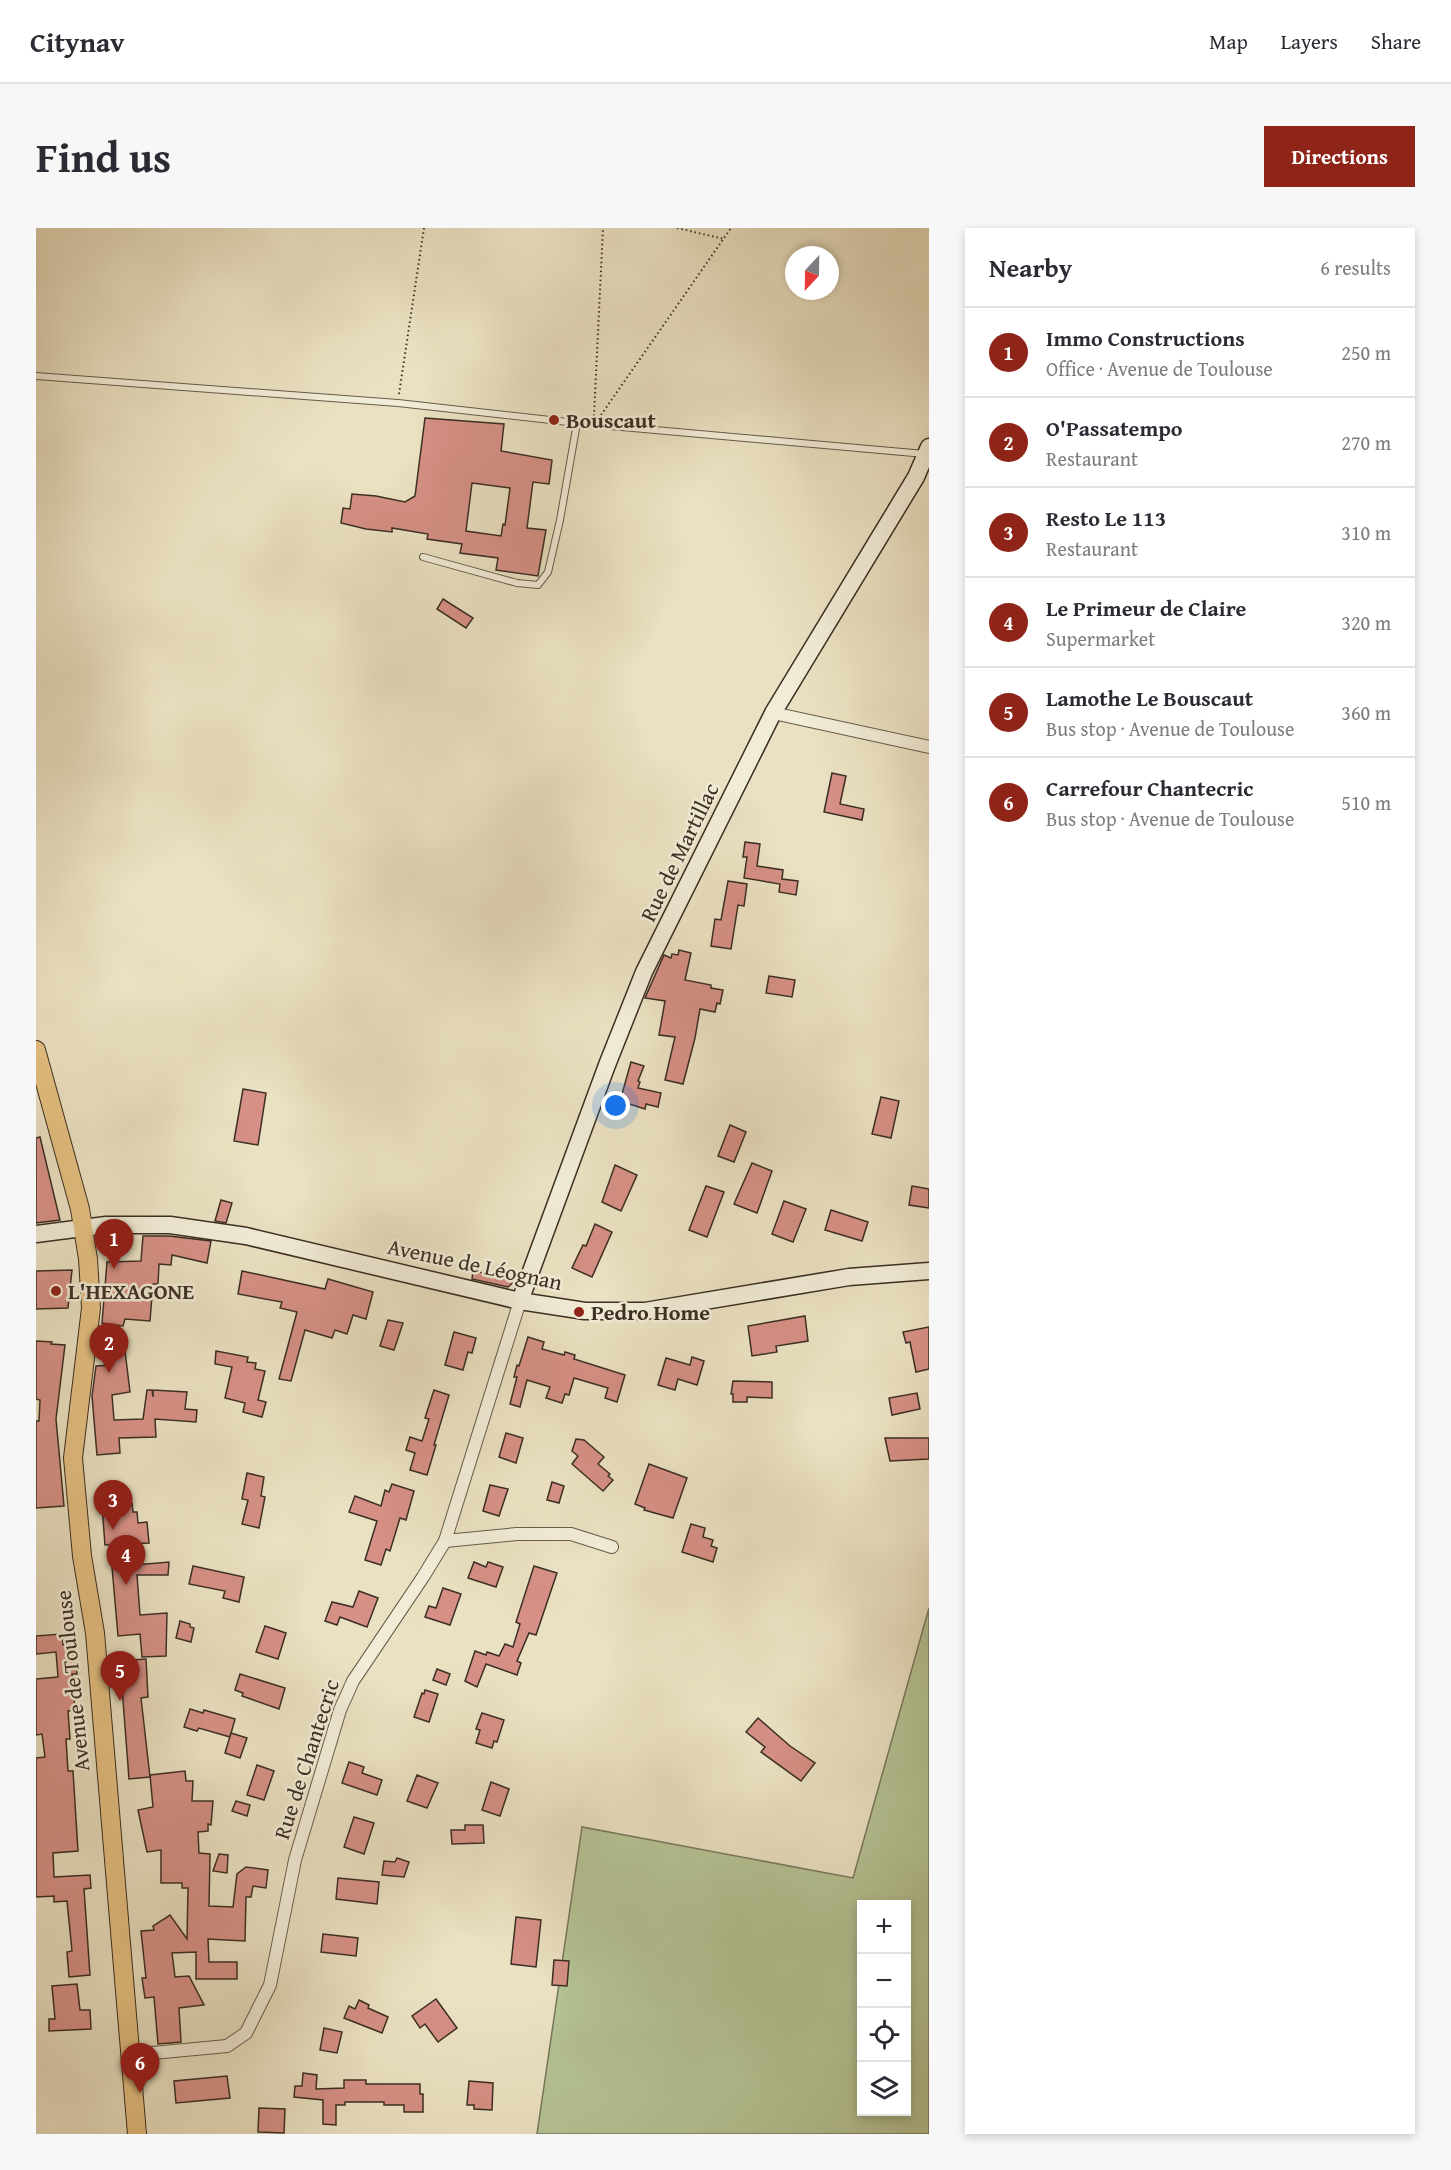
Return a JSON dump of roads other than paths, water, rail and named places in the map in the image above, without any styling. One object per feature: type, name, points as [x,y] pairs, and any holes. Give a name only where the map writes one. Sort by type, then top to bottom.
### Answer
[{"type":"main road","name":"Avenue de Toulouse","points":[[36,1050],[84,1227],[91,1308],[73,1458],[81,1548],[95,1633],[137,2134]]},
{"type":"street","name":"Rue de Martillac","points":[[520,1301],[607,1065],[645,972],[773,712],[916,477],[927,450]]},
{"type":"street","points":[[773,712],[929,747]]},
{"type":"street","name":"Avenue de Léognan","points":[[36,1234],[84,1227],[171,1225],[246,1236],[520,1301],[585,1311],[645,1311],[849,1277],[929,1271]]},
{"type":"street","name":"Rue de Chantecric","points":[[131,2055],[227,2046],[246,2033],[270,1985],[295,1860],[340,1710],[353,1681],[445,1541],[520,1301]]},
{"type":"street","points":[[445,1541],[517,1534],[571,1534],[612,1547]]},
{"type":"lane","points":[[36,376],[398,403],[594,425],[927,450]]},
{"type":"lane","points":[[423,557],[517,583],[538,585],[548,572],[560,520],[577,423]]},
{"type":"place","name":"Bouscaut","points":[[554,420]]},
{"type":"place","name":"Immo Constructions","points":[[114,1269]]},
{"type":"place","name":"L'HEXAGONE","points":[[56,1291]]},
{"type":"place","name":"Pedro Home","points":[[579,1312]]},
{"type":"place","name":"O'Passatempo","points":[[109,1373]]},
{"type":"place","name":"Resto Le 113","points":[[113,1530]]},
{"type":"place","name":"Le Primeur de Claire","points":[[126,1585]]},
{"type":"place","name":"Lamothe Le Bouscaut","points":[[120,1701]]},
{"type":"place","name":"Carrefour Chantecric","points":[[140,2093]]}]
